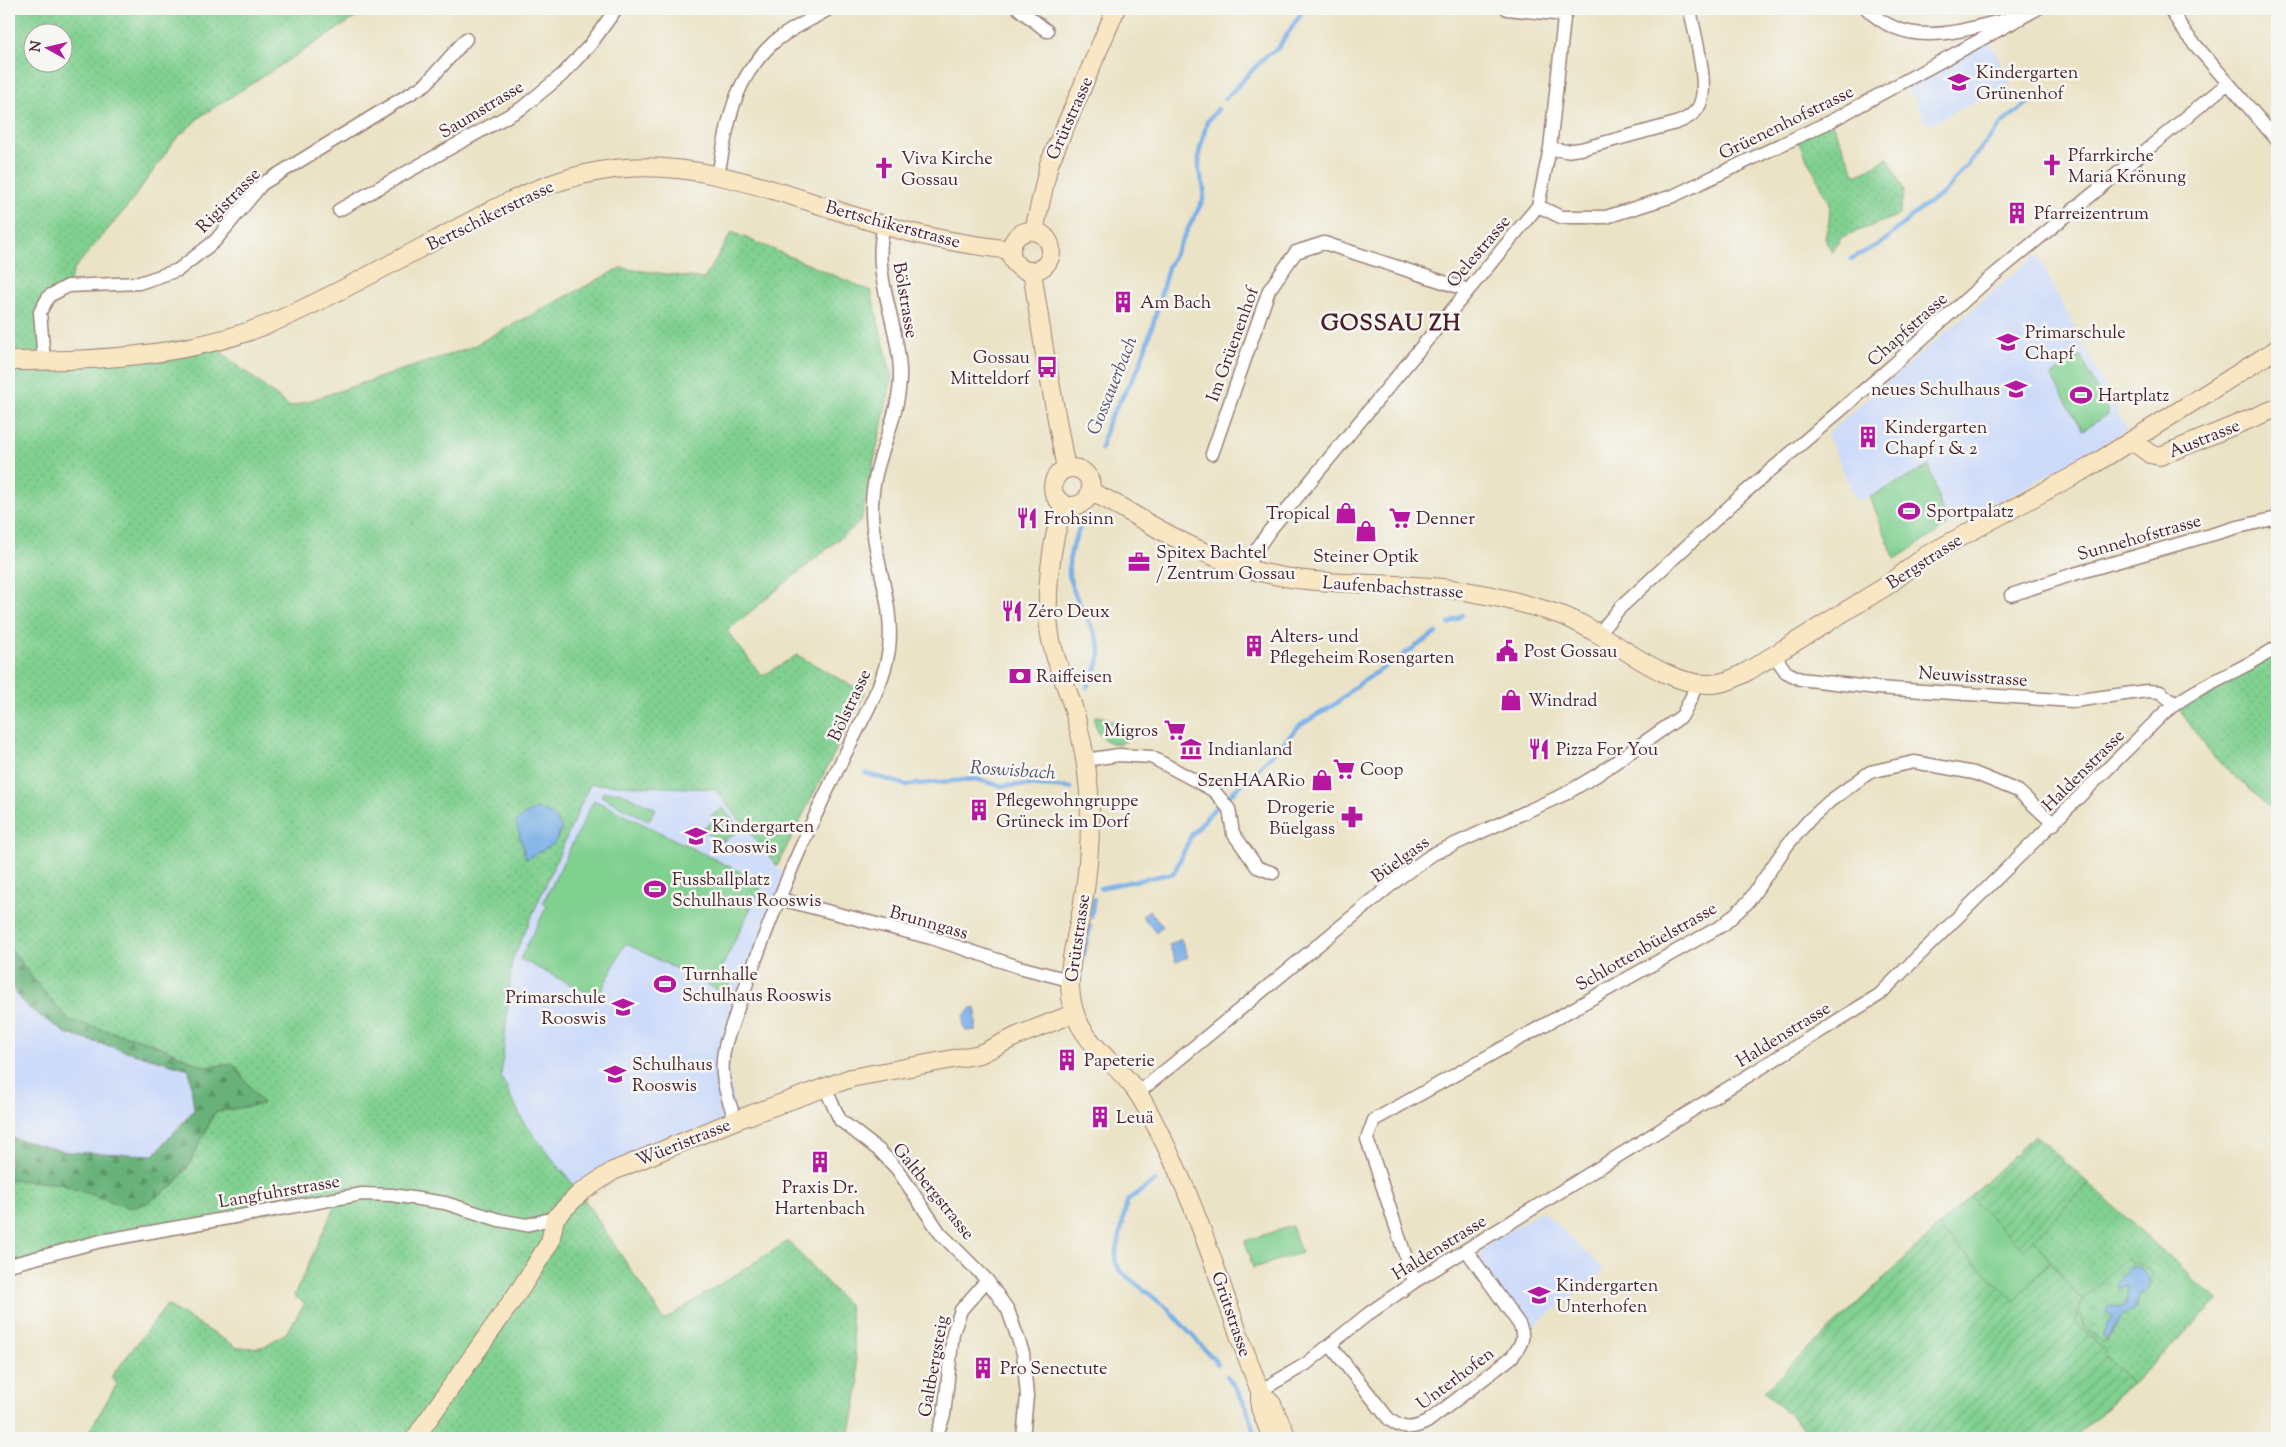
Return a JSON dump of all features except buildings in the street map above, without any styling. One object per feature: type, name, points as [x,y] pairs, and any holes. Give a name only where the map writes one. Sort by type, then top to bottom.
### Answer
[{"type":"street","name":"Saumstrasse","points":[[340,210],[522,108],[562,75],[590,45],[616,9]]},
{"type":"street","points":[[718,175],[733,102],[746,75],[774,42],[829,9]]},
{"type":"street","points":[[1020,9],[1047,31]]},
{"type":"street","name":"Grütstrasse","points":[[1034,231],[1049,164],[1116,9]]},
{"type":"street","points":[[1507,9],[1565,12]]},
{"type":"street","points":[[1550,148],[1565,151],[1581,149],[1676,124],[1687,119],[1696,110],[1701,101],[1702,76],[1690,9]]},
{"type":"street","points":[[1867,9],[1880,22],[1911,34],[1946,34],[2032,11]]},
{"type":"street","points":[[2170,9],[2186,34],[2277,140]]},
{"type":"street","name":"Grüenenhofstrasse","points":[[1538,206],[1561,217],[1606,218],[1673,196],[1831,121],[2032,11]]},
{"type":"street","name":"Oelestrasse","points":[[1248,568],[1252,556],[1270,530],[1538,206],[1550,148],[1565,12]]},
{"type":"street","name":"Rigistrasse","points":[[44,361],[40,312],[49,296],[68,286],[139,282],[178,270],[215,242],[262,184],[426,84],[466,39]]},
{"type":"street","name":"Chapfstrasse","points":[[1599,633],[1620,608],[1743,494],[1886,371],[1983,284],[2228,83]]},
{"type":"street","name":"Bertschikerstrasse","points":[[9,361],[74,362],[212,342],[281,319],[355,283],[493,209],[535,189],[574,176],[615,169],[655,168],[718,175],[884,226],[942,240],[1011,250]]},
{"type":"street","name":"Bölstrasse","points":[[736,1120],[723,1086],[722,1067],[725,1048],[780,899],[817,811],[876,692],[887,660],[889,615],[872,513],[877,471],[895,414],[900,383],[896,343],[881,269],[880,251],[884,226]]},
{"type":"street","points":[[1034,231],[1040,233],[1049,242],[1050,255],[1044,266],[1032,271],[1017,265],[1011,250],[1012,244],[1019,235],[1034,231]]},
{"type":"street","name":"Im Grüenenhof","points":[[1212,454],[1269,290],[1296,252],[1324,243],[1468,290]]},
{"type":"street","points":[[1032,271],[1066,469]]},
{"type":"street","name":"Bergstrasse","points":[[1696,684],[1711,684],[1731,679],[1774,655],[1888,584],[1927,555],[2133,441],[2277,350]]},
{"type":"street","name":"Austrasse","points":[[2133,441],[2150,454],[2160,456],[2277,408]]},
{"type":"street","points":[[1066,469],[1079,470],[1085,473],[1089,479],[1090,492],[1080,504],[1072,506],[1064,504],[1055,495],[1054,483],[1060,472],[1066,469]]},
{"type":"street","name":"Laufenbachstrasse","points":[[1090,492],[1110,501],[1180,541],[1248,568],[1320,582],[1450,589],[1504,598],[1574,620],[1599,633],[1648,664],[1672,676],[1696,684]]},
{"type":"street","name":"Grütstrasse","points":[[1064,504],[1058,525],[1049,583],[1049,624],[1056,661],[1073,709],[1085,760],[1090,808],[1084,890],[1069,980],[1075,1013],[1087,1037],[1138,1093],[1162,1138],[1192,1202],[1260,1391],[1260,1408],[1272,1438]]},
{"type":"street","name":"Sunnehofstrasse","points":[[2011,594],[2238,527],[2277,518]]},
{"type":"street","name":"Haldenstrasse","points":[[1260,1391],[1293,1373],[1414,1282],[1879,995],[2175,704],[2195,691],[2256,660],[2277,647]]},
{"type":"street","name":"Neuwisstrasse","points":[[1774,655],[1786,672],[1800,679],[1877,688],[2073,701],[2147,691],[2160,692],[2175,704]]},
{"type":"street","name":"Büelgass","points":[[1138,1093],[1402,876],[1433,854],[1565,794],[1682,716],[1696,684]]},
{"type":"street","points":[[1085,760],[1119,756],[1151,757],[1215,792],[1229,809],[1234,833],[1256,867],[1273,874]]},
{"type":"street","name":"Schlottenbüelstrasse","points":[[1414,1282],[1367,1139],[1374,1120],[1723,925],[1748,902],[1788,844],[1806,823],[1830,801],[1870,772],[1914,762],[1974,773],[2018,791],[2054,824]]},
{"type":"street","name":"Brunngass","points":[[780,899],[931,938],[1019,967],[1069,980]]},
{"type":"street","name":"Wüeristrasse","points":[[415,1438],[522,1288],[550,1242],[556,1218],[580,1192],[612,1171],[736,1120],[825,1088],[869,1074],[980,1054],[1017,1036],[1075,1013]]},
{"type":"street","name":"Galtbergstrasse","points":[[825,1088],[840,1120],[886,1156],[902,1175],[940,1233],[987,1280],[1008,1310],[1023,1353],[1027,1396],[1024,1438]]},
{"type":"street","name":"Langfuhrstrasse","points":[[9,1265],[100,1241],[362,1194],[392,1195],[445,1203],[499,1220],[526,1225],[556,1218]]},
{"type":"street","name":"Unterhofen","points":[[1330,1345],[1388,1418],[1396,1425],[1405,1428],[1416,1427],[1427,1422],[1512,1357],[1521,1346],[1524,1333],[1466,1251]]},
{"type":"street","name":"Galtbergsteig","points":[[936,1438],[944,1415],[953,1333],[961,1310],[987,1280]]},
{"type":"street","name":"Grütstrasse","points":[[1260,1391],[1272,1404],[1287,1438]]},
{"type":"shaded area","name":"Kindergarten Grünenhof","points":[[1987,37],[2012,84],[1927,125],[1905,81]]},
{"type":"shaded area","name":"Primarschule Chapf","points":[[2037,254],[2127,430],[1980,513],[1951,525],[1895,559],[1870,497],[1856,500],[1827,434]]},
{"type":"shaded area","name":"Primarschule Rooswis","points":[[590,784],[715,789],[787,879],[725,1048],[736,1120],[580,1193],[524,1123],[501,1077],[512,961]]},
{"type":"shaded area","points":[[9,984],[27,1007],[67,1034],[189,1069],[194,1110],[154,1155],[67,1152],[9,1137]]},
{"type":"shaded area","name":"Kindergarten Unterhofen","points":[[1540,1212],[1544,1212],[1605,1271],[1529,1330],[1483,1266],[1480,1255],[1487,1245]]},
{"type":"green space","points":[[9,9],[369,9],[201,116],[175,140],[128,206],[74,269],[68,286],[40,312],[45,361],[203,338],[290,407],[469,348],[620,268],[704,279],[732,232],[871,291],[892,378],[861,521],[727,631],[762,676],[797,655],[865,693],[777,866],[715,789],[590,784],[512,961],[501,1077],[524,1123],[580,1193],[664,1320],[788,1241],[849,1306],[859,1384],[849,1438],[85,1438],[117,1384],[111,1377],[167,1305],[238,1348],[263,1347],[286,1333],[305,1303],[294,1296],[334,1208],[333,1199],[9,1265],[9,1179],[61,1184],[130,1208],[147,1203],[175,1184],[190,1163],[215,1112],[262,1104],[233,1064],[205,1067],[152,1043],[69,1020],[34,980],[9,946]]},
{"type":"green space","points":[[1973,9],[2037,9],[2022,15],[2005,16]]},
{"type":"green space","points":[[1831,121],[1856,176],[1888,158],[1904,191],[1899,215],[1842,237],[1832,253],[1825,238],[1829,221],[1830,203],[1796,138]]},
{"type":"green space","name":"Hartplatz","points":[[2081,356],[2109,414],[2083,430],[2051,376]]},
{"type":"green space","name":"Sportpalatz","points":[[1929,466],[1947,526],[1895,559],[1870,497]]},
{"type":"green space","points":[[2277,647],[2277,813],[2213,757],[2175,704]]},
{"type":"green space","points":[[1095,716],[1109,719],[1121,728],[1127,735],[1127,741],[1114,743],[1104,739],[1096,729]]},
{"type":"green space","points":[[603,792],[620,792],[655,808],[649,821],[601,796]]},
{"type":"green space","name":"Fussballplatz Schulhaus Rooswis","points":[[594,800],[763,883],[717,977],[732,986],[728,995],[625,943],[598,998],[520,959],[547,906],[543,903]]},
{"type":"green space","points":[[723,808],[740,829],[724,841],[700,830],[714,821],[711,816]]},
{"type":"green space","points":[[9,946],[34,980],[69,1020],[152,1043],[205,1067],[233,1064],[263,1104],[215,1112],[190,1163],[175,1184],[147,1203],[130,1208],[61,1184],[9,1179],[9,1137],[67,1152],[154,1155],[194,1110],[189,1069],[67,1034],[27,1007],[9,984]]},
{"type":"green space","points":[[2035,1135],[2088,1183],[2023,1250],[1970,1197]]},
{"type":"green space","points":[[2088,1183],[2218,1301],[2132,1383],[2102,1353],[2105,1351],[2075,1322],[2078,1314],[2081,1315],[2089,1332],[2101,1341],[2107,1340],[2122,1316],[2136,1307],[2139,1295],[2145,1293],[2150,1287],[2149,1280],[2153,1276],[2125,1258],[2082,1301],[2033,1239]]},
{"type":"green space","points":[[1970,1197],[2023,1249],[2033,1239],[2050,1261],[2015,1302],[1938,1227]]},
{"type":"green space","points":[[1292,1226],[1301,1253],[1253,1268],[1245,1241]]},
{"type":"green space","points":[[1938,1227],[2015,1301],[2050,1261],[2082,1301],[2075,1322],[2105,1351],[2103,1354],[2132,1383],[2074,1438],[1813,1438],[1764,1391]]},
{"type":"green space","points":[[2125,1258],[2149,1269],[2153,1276],[2149,1280],[2142,1269],[2118,1288],[2126,1286],[2128,1288],[2125,1306],[2121,1309],[2110,1306],[2107,1314],[2113,1317],[2103,1333],[2107,1340],[2101,1342],[2085,1327],[2081,1315],[2078,1314],[2082,1301]]},
{"type":"water","points":[[537,809],[553,815],[562,828],[554,844],[526,859],[516,822],[524,815]]},
{"type":"water","points":[[1149,910],[1163,926],[1156,933],[1142,916]]},
{"type":"water","points":[[1181,939],[1188,957],[1176,962],[1169,945]]},
{"type":"water","points":[[972,1008],[976,1009],[976,1030],[966,1031],[963,1026],[964,1015]]},
{"type":"water","points":[[2134,1266],[2142,1269],[2147,1275],[2149,1290],[2140,1294],[2134,1310],[2122,1316],[2106,1339],[2103,1333],[2113,1317],[2106,1313],[2108,1306],[2121,1308],[2126,1304],[2128,1288],[2125,1286],[2117,1288],[2116,1284]]},
{"type":"waterway","name":"Gossauerbach","points":[[1225,99],[1265,57],[1278,48],[1304,9]]},
{"type":"waterway","points":[[1851,259],[1883,242],[1921,208],[1943,194],[2002,123],[2033,99]]},
{"type":"waterway","name":"Gossauerbach","points":[[1101,449],[1108,422],[1139,367],[1154,321],[1168,267],[1203,200],[1204,187],[1199,171],[1199,153],[1207,122],[1218,109]]},
{"type":"waterway","name":"Gossauerbach","points":[[1084,518],[1073,545],[1069,573],[1075,593],[1099,644],[1100,656],[1087,687]]},
{"type":"waterway","points":[[1449,624],[1462,615]]},
{"type":"waterway","points":[[1100,888],[1174,873],[1191,836],[1213,810],[1254,773],[1299,726],[1337,703],[1356,686],[1436,633]]},
{"type":"waterway","name":"Roswisbach","points":[[865,773],[906,785],[976,779],[1001,786],[1022,785],[1071,788]]},
{"type":"waterway","name":"Gossauerbach","points":[[1091,917],[1094,899]]},
{"type":"waterway","name":"Gossauerbach","points":[[1084,955],[1090,925]]},
{"type":"waterway","name":"Gossauerbach","points":[[1155,1181],[1127,1201],[1115,1260],[1120,1271],[1167,1308],[1218,1364]]},
{"type":"waterway","name":"Gossauerbach","points":[[1227,1376],[1245,1405],[1251,1421],[1254,1438]]},
{"type":"place","name":"Kindergarten Grünenhof","points":[[1959,82]]},
{"type":"place","name":"Pfarrkirche Maria Krönung","points":[[2052,165]]},
{"type":"place","name":"Viva Kirche Gossau","points":[[884,168]]},
{"type":"place","name":"Pfarreizentrum","points":[[2017,213]]},
{"type":"place","name":"Am Bach","points":[[1123,302]]},
{"type":"place","name":"Primarschule Chapf","points":[[2008,342]]},
{"type":"place","name":"Gossau Mitteldorf","points":[[1047,367]]},
{"type":"place","name":"neues Schulhaus","points":[[2016,389]]},
{"type":"place","name":"Hartplatz","points":[[2081,395]]},
{"type":"place","name":"Kindergarten Chapf 1 & 2","points":[[1868,437]]},
{"type":"place","name":"Sportpalatz","points":[[1909,511]]},
{"type":"place","name":"Tropical","points":[[1346,513]]},
{"type":"place","name":"Frohsinn","points":[[1027,518]]},
{"type":"place","name":"Denner","points":[[1400,518]]},
{"type":"place","name":"Steiner Optik","points":[[1366,531]]},
{"type":"place","name":"Spitex Bachtel / Zentrum Gossau","points":[[1139,562]]},
{"type":"place","name":"Zéro Deux","points":[[1012,611]]},
{"type":"place","name":"Alters- und Pflegeheim Rosengarten","points":[[1254,646]]},
{"type":"place","name":"Post Gossau","points":[[1507,651]]},
{"type":"place","name":"Raiffeisen","points":[[1020,676]]},
{"type":"place","name":"Windrad","points":[[1511,700]]},
{"type":"place","name":"Migros","points":[[1175,730]]},
{"type":"place","name":"Indianland","points":[[1191,749]]},
{"type":"place","name":"Pizza For You","points":[[1539,749]]},
{"type":"place","name":"Coop","points":[[1344,769]]},
{"type":"place","name":"SzenHAARio","points":[[1322,780]]},
{"type":"place","name":"Pflegewohngruppe Grüneck im Dorf","points":[[979,810]]},
{"type":"place","name":"Drogerie Büelgass","points":[[1352,817]]},
{"type":"place","name":"Kindergarten Rooswis","points":[[696,836]]},
{"type":"place","name":"Fussballplatz Schulhaus Rooswis","points":[[655,889]]},
{"type":"place","name":"Turnhalle Schulhaus Rooswis","points":[[665,984]]},
{"type":"place","name":"Primarschule Rooswis","points":[[623,1007]]},
{"type":"place","name":"Papeterie","points":[[1067,1060]]},
{"type":"place","name":"Schulhaus Rooswis","points":[[615,1074]]},
{"type":"place","name":"Leuä","points":[[1100,1117]]},
{"type":"place","name":"Praxis Dr. Hartenbach","points":[[820,1162]]},
{"type":"place","name":"Kindergarten Unterhofen","points":[[1539,1295]]},
{"type":"place","name":"Pro Senectute","points":[[983,1368]]},
{"type":"district","name":"GOSSAU ZH","points":[[1391,322]]}]
